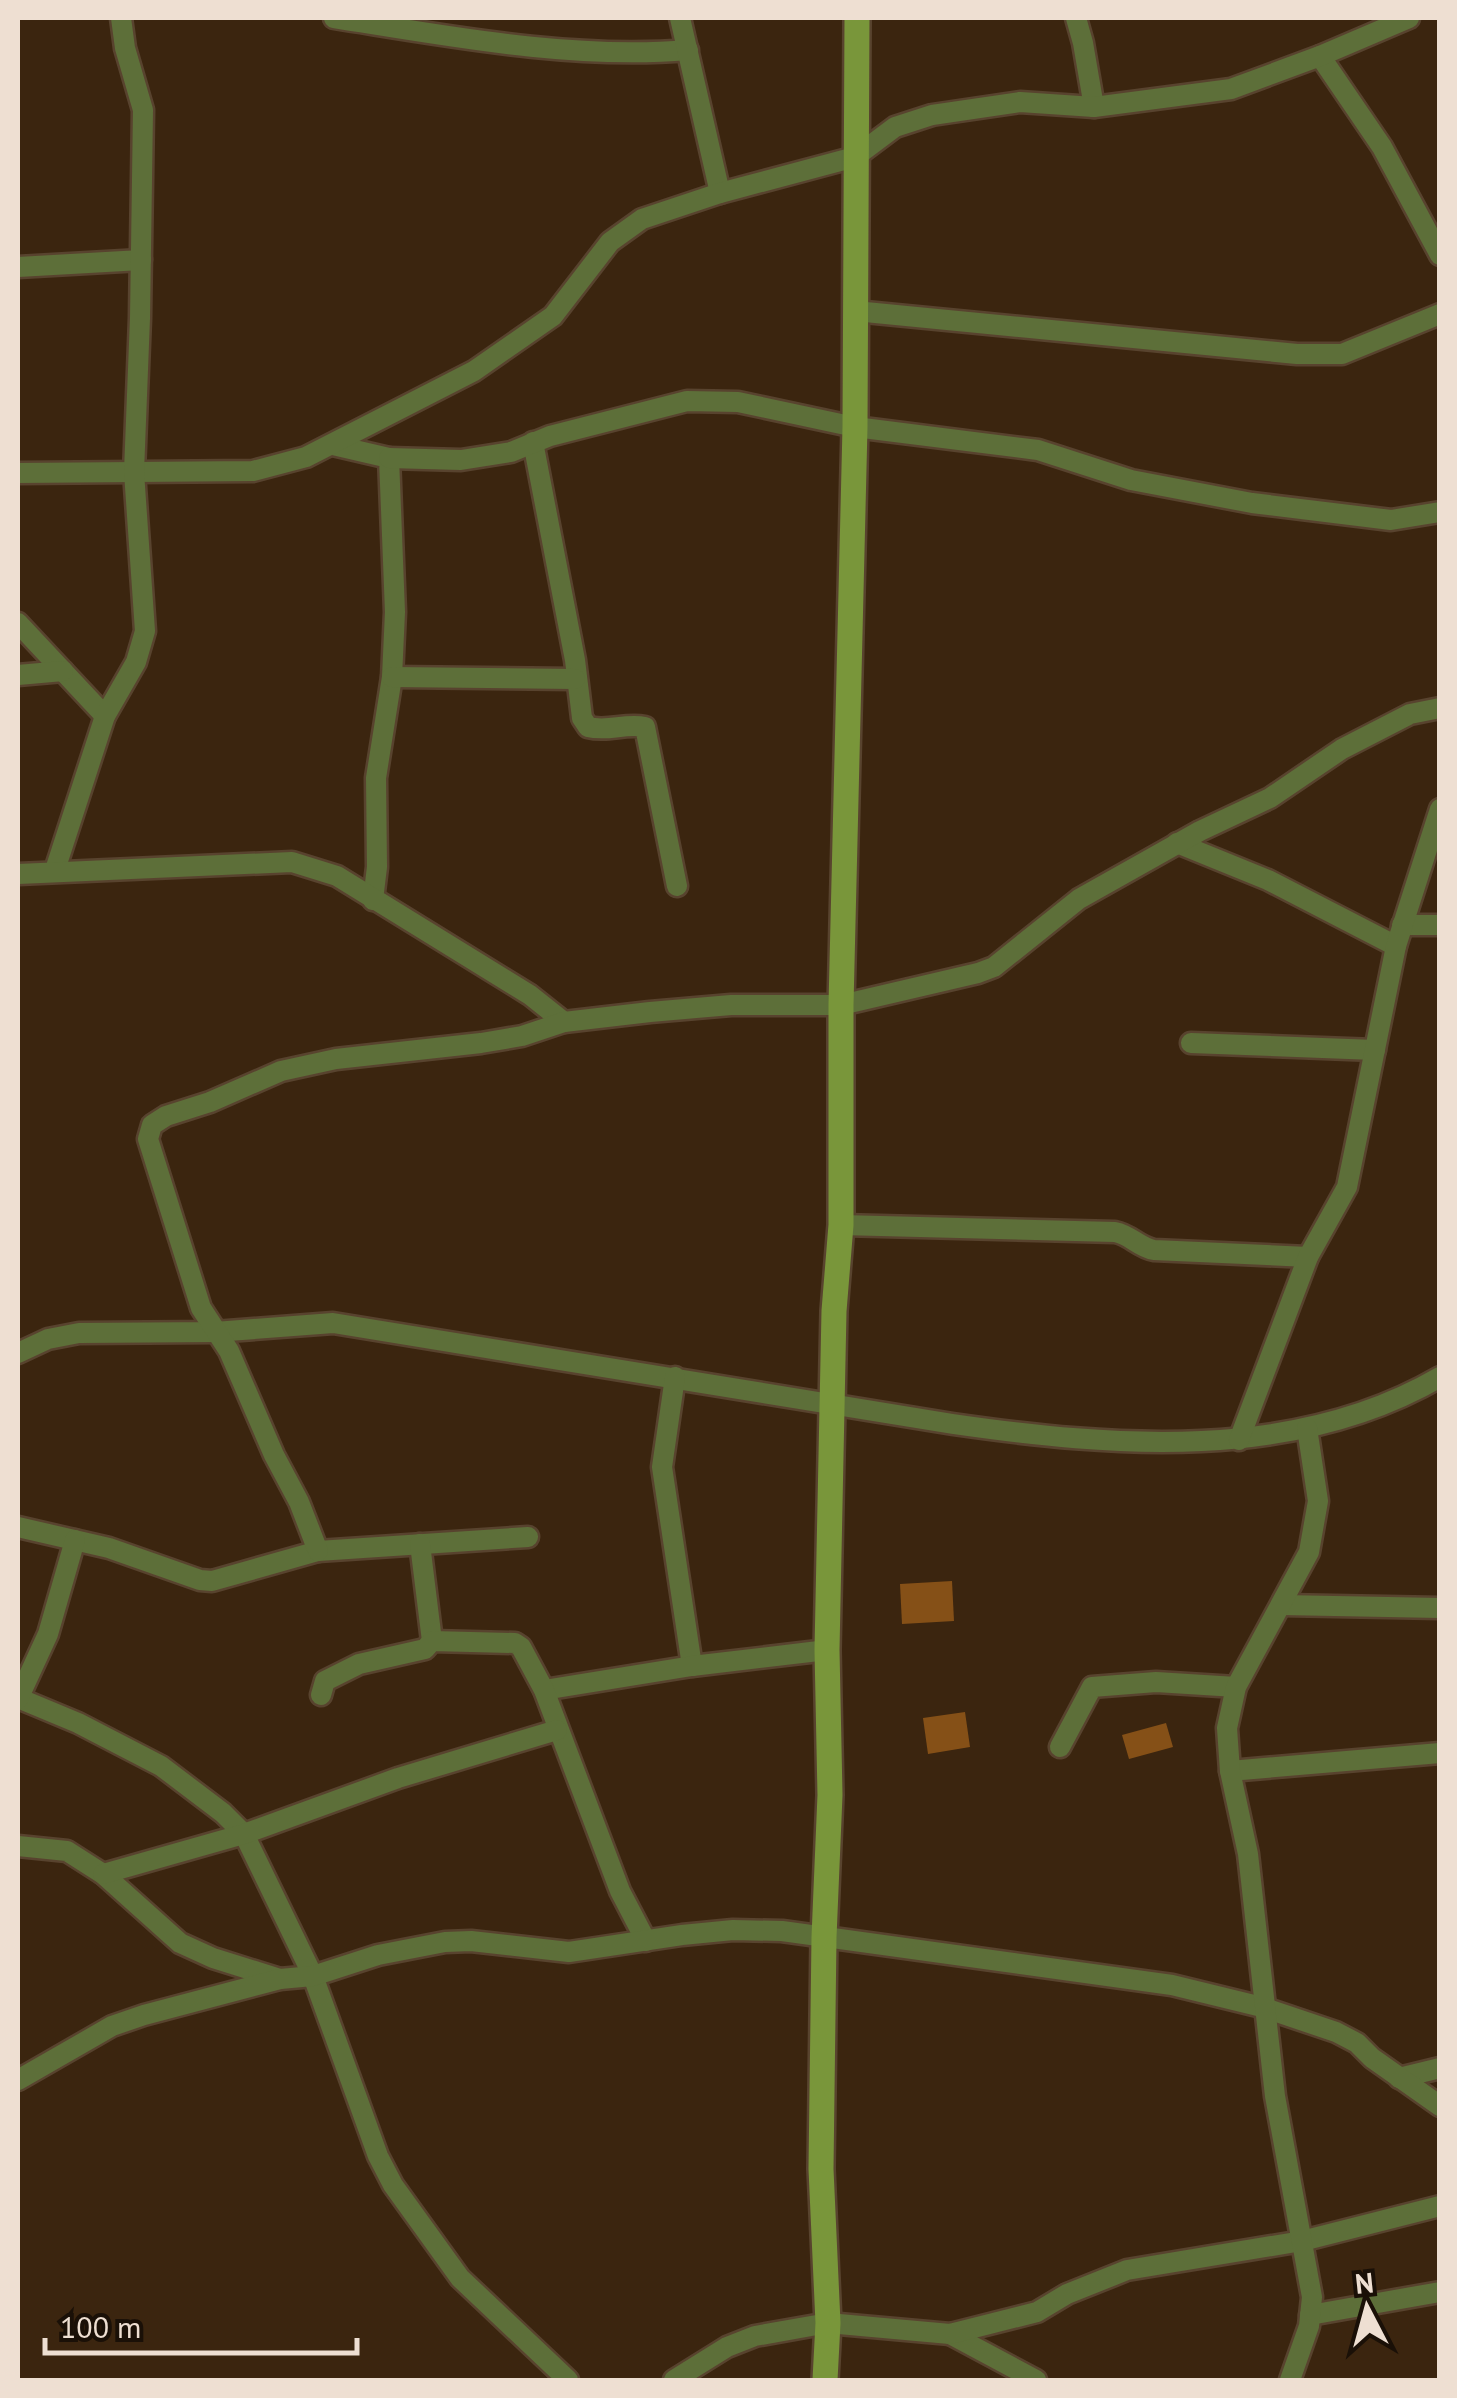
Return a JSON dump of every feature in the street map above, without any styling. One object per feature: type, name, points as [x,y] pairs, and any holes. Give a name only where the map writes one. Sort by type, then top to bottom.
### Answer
[{"type":"street","points":[[55,870],[105,716],[136,662],[145,631],[134,472],[143,110],[121,18]]},
{"type":"street","points":[[334,18],[580,50],[688,50]]},
{"type":"street","points":[[680,18],[720,193]]},
{"type":"street","points":[[825,2380],[828,2323],[821,2169],[830,1795],[827,1650],[834,1311],[842,1224],[840,1005],[855,426],[857,18]]},
{"type":"street","points":[[1076,18],[1084,42],[1094,107]]},
{"type":"street","points":[[18,473],[254,470],[306,457],[474,371],[554,316],[610,242],[642,219],[720,193],[855,158],[895,127],[932,115],[1020,102],[1094,107],[1231,88],[1409,18]]},
{"type":"street","points":[[1320,56],[1382,148],[1440,255]]},
{"type":"street","points":[[18,267],[141,260]]},
{"type":"street","points":[[855,311],[1297,354],[1342,354],[1440,314]]},
{"type":"street","points":[[332,445],[416,462],[461,460],[511,452],[533,442],[687,401],[707,400],[738,402],[855,426],[1038,450],[1131,480],[1288,508],[1391,520],[1440,512]]},
{"type":"street","points":[[533,442],[575,660],[582,718],[588,728],[600,730],[626,724],[645,727],[678,886]]},
{"type":"street","points":[[373,900],[377,867],[376,778],[392,677],[396,612],[389,458]]},
{"type":"street","points":[[18,624],[105,716]]},
{"type":"street","points":[[18,675],[62,671]]},
{"type":"street","points":[[392,677],[576,680]]},
{"type":"street","points":[[318,1552],[229,1351],[201,1308],[148,1139],[152,1125],[166,1116],[281,1072],[384,1052],[522,1036],[564,1022],[731,1004],[840,1005],[994,967],[1079,899],[1270,798],[1342,750],[1410,714],[1440,708]]},
{"type":"street","points":[[1239,1440],[1308,1257],[1347,1187],[1399,935],[1440,809]]},
{"type":"street","points":[[1177,844],[1399,935],[1440,925]]},
{"type":"street","points":[[18,874],[292,862],[337,876],[530,994],[564,1022]]},
{"type":"street","points":[[1191,1043],[1374,1050]]},
{"type":"street","points":[[842,1224],[1115,1232],[1154,1250],[1308,1257]]},
{"type":"street","points":[[18,1352],[79,1333],[215,1332],[334,1323],[1028,1434],[1107,1440],[1239,1440],[1307,1428],[1390,1403],[1440,1377]]},
{"type":"street","points":[[675,1377],[662,1468],[692,1666]]},
{"type":"street","points":[[1290,2380],[1312,2297],[1274,2096],[1248,1854],[1230,1771],[1227,1728],[1236,1687],[1309,1552],[1318,1501],[1307,1428]]},
{"type":"street","points":[[18,1527],[212,1581],[318,1552],[528,1537]]},
{"type":"street","points":[[74,1540],[48,1634],[18,1699],[78,1723],[160,1766],[224,1813],[244,1834],[313,1976],[378,2156],[393,2186],[460,2278],[568,2380]]},
{"type":"street","points":[[321,1695],[324,1681],[359,1664],[425,1649],[432,1641],[420,1544]]},
{"type":"street","points":[[1282,1605],[1440,1608]]},
{"type":"street","points":[[432,1641],[514,1643],[520,1647],[544,1690],[620,1891],[646,1941]]},
{"type":"street","points":[[544,1690],[692,1666],[827,1650]]},
{"type":"street","points":[[1060,1748],[1092,1687],[1156,1682],[1236,1687]]},
{"type":"street","points":[[103,1874],[244,1834],[398,1778],[556,1730]]},
{"type":"street","points":[[1230,1771],[1440,1753]]},
{"type":"street","points":[[18,1846],[67,1852],[103,1874],[180,1943],[280,1979]]},
{"type":"street","points":[[18,2080],[112,2026],[378,1956],[446,1942],[556,1952],[602,1949],[733,1930],[782,1932],[1172,1985],[1262,2007],[1357,2043],[1398,2078],[1440,2106]]},
{"type":"street","points":[[1398,2078],[1440,2068]]},
{"type":"street","points":[[674,2380],[755,2336],[828,2323],[950,2334],[1037,2312],[1067,2294],[1127,2270],[1302,2241],[1440,2206]]},
{"type":"street","points":[[1310,2315],[1440,2292]]},
{"type":"street","points":[[950,2334],[1036,2380]]},
{"type":"building","points":[[952,1581],[954,1621],[902,1624],[900,1584]]},
{"type":"building","points":[[965,1712],[970,1747],[928,1754],[923,1718]]},
{"type":"building","points":[[1166,1723],[1173,1747],[1129,1759],[1122,1735]]}]
